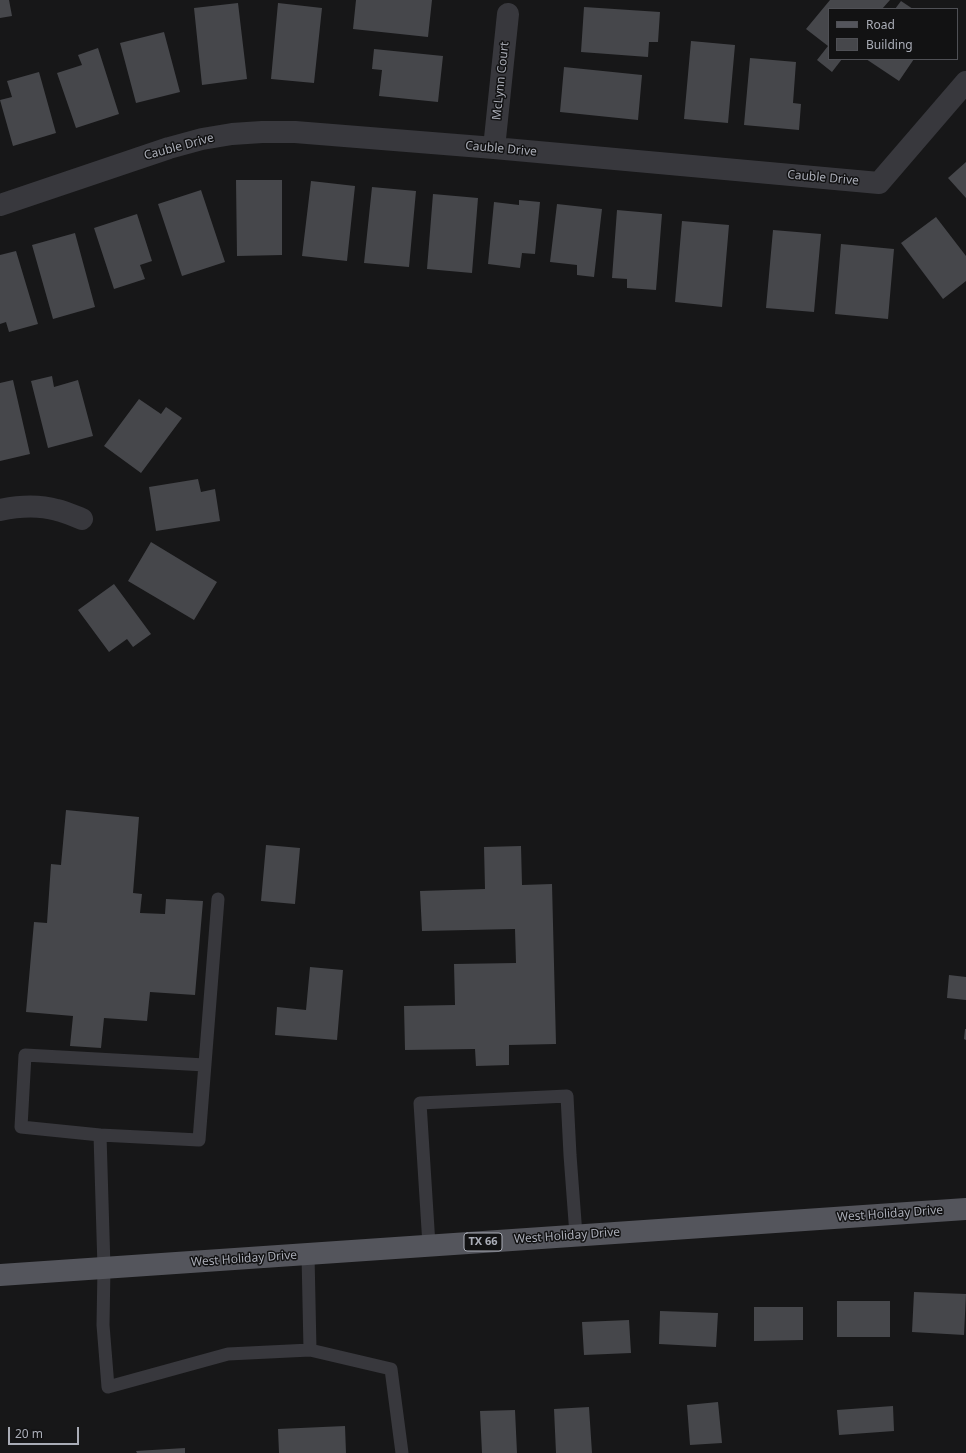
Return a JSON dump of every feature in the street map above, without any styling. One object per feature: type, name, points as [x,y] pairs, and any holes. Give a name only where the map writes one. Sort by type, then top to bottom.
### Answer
[{"type":"main road","name":"West Holiday Drive","points":[[0,1275],[966,1208]]},
{"type":"street","name":"McLynn Court","points":[[494,148],[508,14]]},
{"type":"street","name":"Cauble Drive","points":[[0,205],[169,148],[202,139],[232,134],[262,132],[295,132],[494,148],[878,183],[966,82]]},
{"type":"street","points":[[0,510],[16,507],[36,507],[58,510],[82,519]]},
{"type":"lane","points":[[205,1065],[25,1055],[21,1126],[100,1135],[199,1140],[205,1065],[218,899]]},
{"type":"lane","points":[[428,1245],[420,1103],[567,1096],[576,1235]]},
{"type":"lane","points":[[100,1135],[104,1268],[103,1325],[108,1387],[228,1354],[310,1350],[391,1369],[402,1453]]},
{"type":"lane","points":[[308,1254],[310,1350]]},
{"type":"building","points":[[0,0],[9,0],[12,16],[0,18]]},
{"type":"building","points":[[356,0],[432,0],[428,37],[353,29]]},
{"type":"building","points":[[830,0],[890,0],[883,8],[828,8],[828,46],[806,29]]},
{"type":"building","points":[[901,1],[912,8],[896,8]]},
{"type":"building","points":[[238,3],[247,79],[202,85],[194,8]]},
{"type":"building","points":[[278,3],[322,8],[314,83],[271,79]]},
{"type":"building","points":[[584,7],[660,12],[658,42],[649,42],[648,57],[581,52]]},
{"type":"building","points":[[164,32],[180,92],[136,103],[120,43]]},
{"type":"building","points":[[691,41],[735,45],[728,123],[684,119]]},
{"type":"building","points":[[828,46],[828,60],[841,60],[832,72],[817,60]]},
{"type":"building","points":[[98,48],[119,114],[76,128],[57,73],[82,65],[78,55]]},
{"type":"building","points":[[374,49],[443,56],[438,102],[379,96],[382,70],[372,69]]},
{"type":"building","points":[[750,58],[796,62],[793,103],[801,104],[799,130],[744,125]]},
{"type":"building","points":[[868,60],[913,60],[899,81]]},
{"type":"building","points":[[564,67],[642,75],[638,120],[560,112]]},
{"type":"building","points":[[39,72],[56,133],[13,146],[0,100],[12,97],[7,81]]},
{"type":"building","points":[[966,162],[966,198],[948,178]]},
{"type":"building","points":[[236,180],[282,180],[282,255],[237,256]]},
{"type":"building","points":[[311,181],[355,186],[347,261],[302,256]]},
{"type":"building","points":[[372,187],[416,191],[409,267],[364,263]]},
{"type":"building","points":[[201,190],[225,262],[182,276],[158,204]]},
{"type":"building","points":[[433,194],[478,198],[472,273],[427,269]]},
{"type":"building","points":[[519,200],[540,202],[535,254],[522,253],[520,268],[488,264],[494,202],[519,205]]},
{"type":"building","points":[[557,204],[602,209],[594,277],[577,275],[577,265],[550,262]]},
{"type":"building","points":[[617,210],[662,214],[656,290],[627,288],[627,279],[612,278]]},
{"type":"building","points":[[137,214],[152,261],[140,265],[145,279],[114,289],[94,228]]},
{"type":"building","points":[[936,217],[966,256],[966,281],[943,299],[901,243]]},
{"type":"building","points":[[682,221],[729,225],[722,307],[675,302]]},
{"type":"building","points":[[773,230],[821,234],[814,312],[766,308]]},
{"type":"building","points":[[75,233],[95,307],[53,319],[32,245]]},
{"type":"building","points":[[841,244],[894,249],[888,319],[835,314]]},
{"type":"building","points":[[16,251],[38,324],[9,332],[6,322],[0,324],[0,255]]},
{"type":"building","points":[[52,376],[54,387],[78,380],[93,436],[48,448],[31,381]]},
{"type":"building","points":[[13,380],[30,454],[0,461],[0,383]]},
{"type":"building","points":[[139,399],[161,414],[166,407],[182,418],[141,473],[104,446]]},
{"type":"building","points":[[198,479],[201,492],[215,489],[220,521],[156,531],[149,487]]},
{"type":"building","points":[[151,542],[217,582],[194,620],[128,581]]},
{"type":"building","points":[[114,584],[151,634],[133,647],[127,639],[109,652],[78,610]]},
{"type":"building","points":[[66,810],[139,817],[133,893],[142,894],[140,913],[165,914],[166,899],[203,901],[195,995],[150,992],[147,1021],[104,1018],[101,1048],[70,1046],[73,1016],[26,1012],[34,922],[47,923],[51,864],[61,865]]},
{"type":"building","points":[[266,845],[300,848],[295,904],[261,901]]},
{"type":"building","points":[[521,846],[522,885],[552,884],[556,1044],[509,1045],[509,1065],[476,1066],[475,1049],[405,1050],[404,1006],[455,1005],[454,964],[516,963],[515,929],[422,931],[420,891],[485,889],[484,847]]},
{"type":"building","points":[[310,967],[343,970],[337,1040],[275,1035],[277,1007],[306,1010]]},
{"type":"building","points":[[949,975],[966,977],[966,1000],[947,998]]},
{"type":"building","points":[[966,1029],[966,1040],[964,1039]]},
{"type":"building","points":[[914,1292],[966,1294],[964,1335],[912,1332]]},
{"type":"building","points":[[837,1301],[890,1301],[890,1337],[837,1337]]},
{"type":"building","points":[[754,1307],[803,1307],[803,1340],[754,1341]]},
{"type":"building","points":[[660,1311],[718,1313],[716,1347],[659,1344]]},
{"type":"building","points":[[629,1320],[631,1353],[584,1355],[582,1322]]},
{"type":"building","points":[[718,1402],[722,1443],[690,1445],[687,1405]]},
{"type":"building","points":[[893,1406],[894,1431],[839,1435],[837,1410]]},
{"type":"building","points":[[589,1407],[592,1453],[556,1453],[554,1409]]},
{"type":"building","points":[[515,1410],[517,1453],[482,1453],[480,1411]]},
{"type":"building","points":[[345,1426],[346,1453],[279,1453],[278,1429]]},
{"type":"building","points":[[185,1448],[185,1453],[137,1453],[136,1451]]}]
